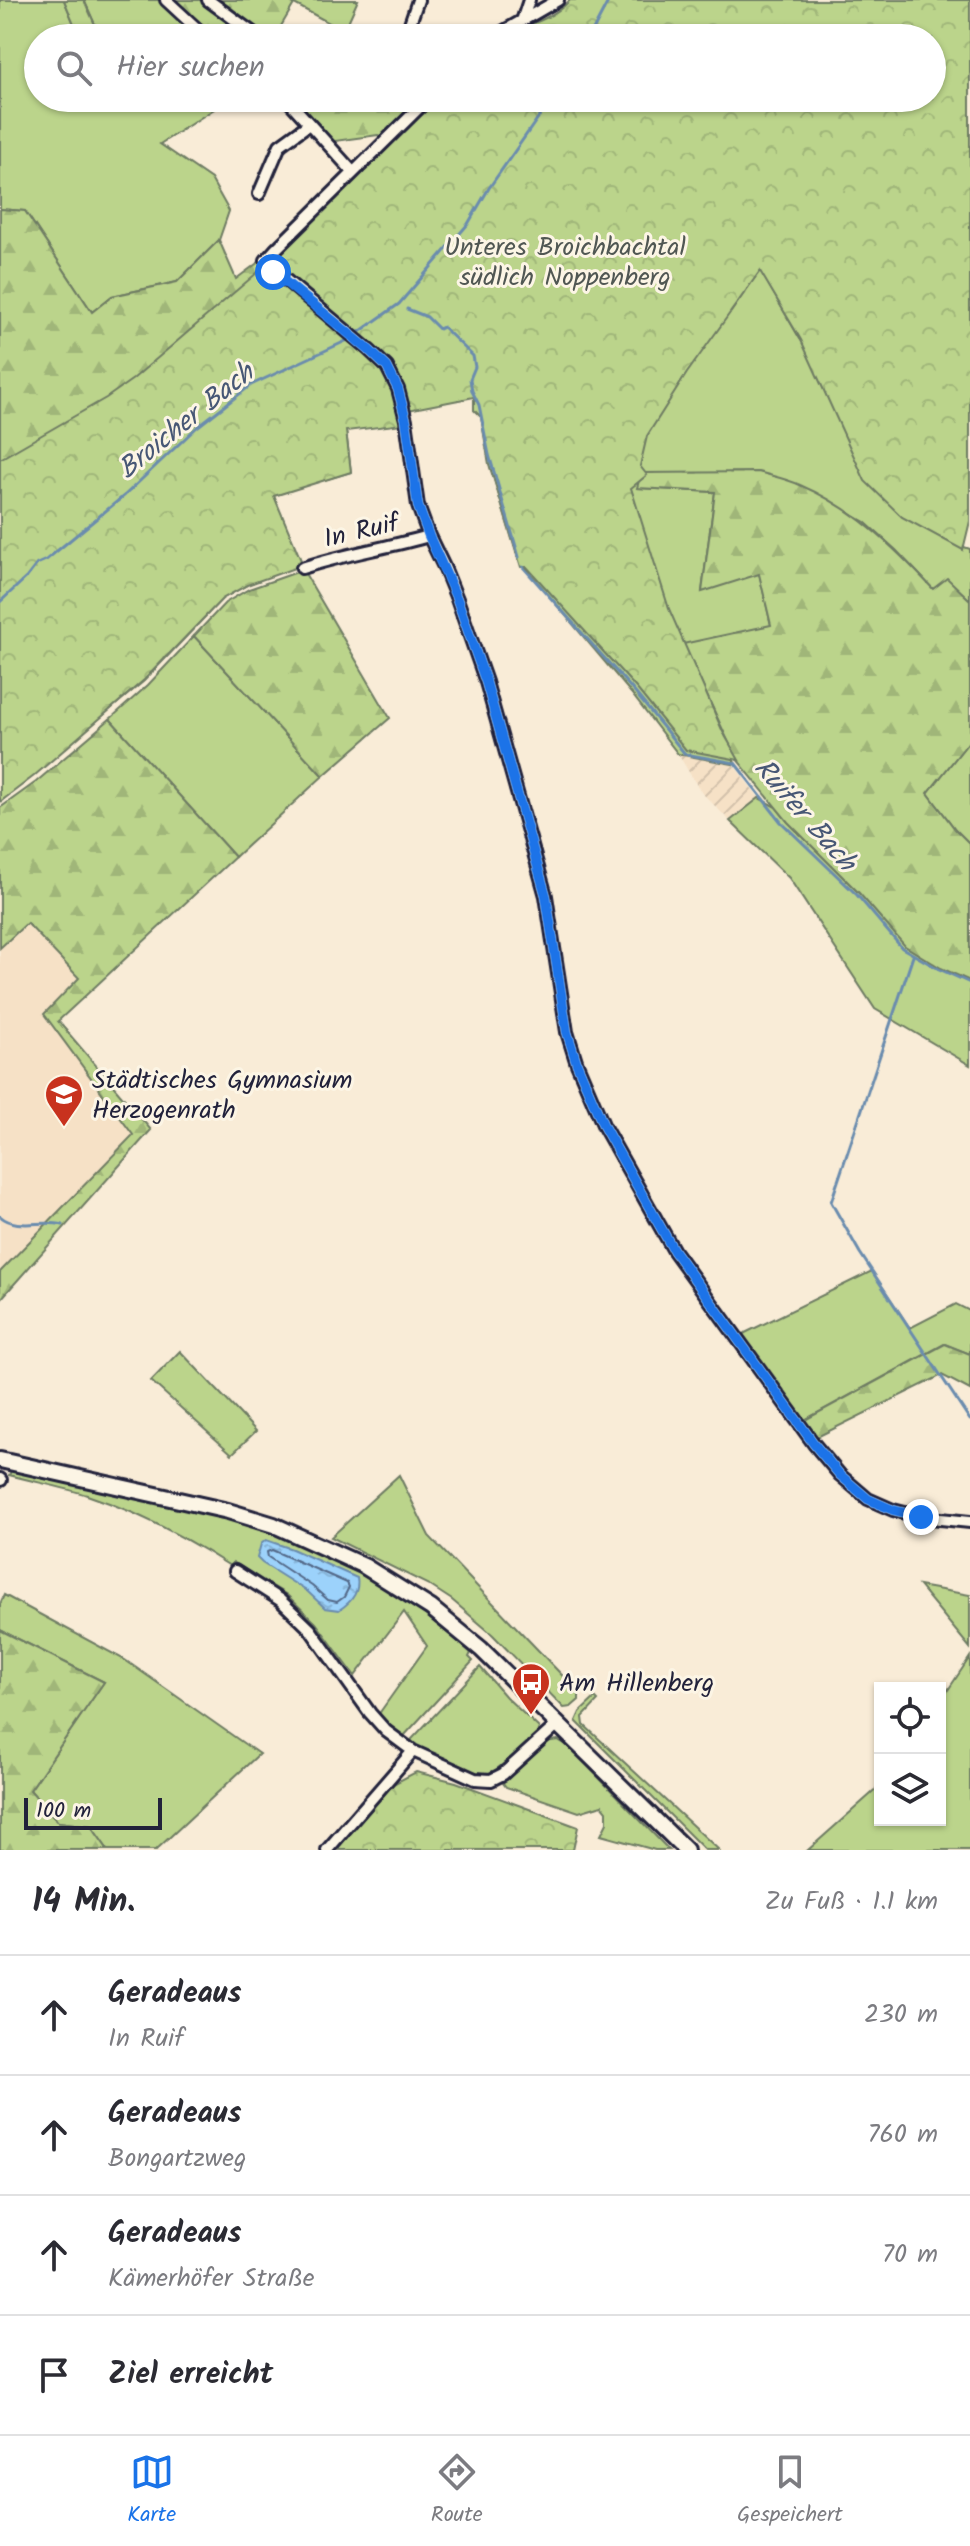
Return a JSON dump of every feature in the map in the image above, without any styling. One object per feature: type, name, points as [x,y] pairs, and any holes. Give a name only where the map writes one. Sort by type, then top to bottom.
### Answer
[{"type":"main road","points":[[0,1460],[228,1511],[274,1525],[364,1566],[431,1608],[481,1649],[686,1850]]},
{"type":"street","points":[[166,0],[192,24]]},
{"type":"street","points":[[208,0],[241,24]]},
{"type":"street","points":[[410,24],[418,0]]},
{"type":"street","points":[[523,18],[529,0]]},
{"type":"street","points":[[514,24],[558,0]]},
{"type":"street","points":[[298,112],[353,172],[415,112]]},
{"type":"street","points":[[259,194],[266,162],[280,145],[309,124]]},
{"type":"street","name":"In Ruif","points":[[302,568],[351,553],[392,547],[429,536],[418,506],[406,420],[398,389],[387,367],[273,272],[266,260],[353,172]]},
{"type":"street","points":[[429,536],[444,567],[486,682],[546,896],[567,1032],[604,1127],[674,1251],[814,1444],[840,1475],[868,1499],[893,1510],[921,1517],[970,1522]]},
{"type":"street","points":[[235,1571],[280,1600],[310,1629],[370,1713],[396,1740],[413,1751],[475,1779],[491,1780],[503,1774],[558,1724]]},
{"type":"street","points":[[327,1850],[413,1751]]},
{"type":"shaded area","points":[[678,754],[733,764],[759,798],[730,821],[701,792]]},
{"type":"shaded area","points":[[27,922],[79,979],[44,1014],[133,1135],[0,1272],[0,948]]},
{"type":"green space","points":[[0,0],[64,0],[74,24],[24,24],[24,112],[210,112],[160,144],[211,179],[229,211],[219,240],[177,282],[112,296],[92,312],[25,211],[0,209]]},
{"type":"green space","points":[[64,0],[84,0],[95,24],[74,24]]},
{"type":"green space","points":[[84,0],[173,0],[194,24],[95,24]]},
{"type":"green space","points":[[173,0],[287,0],[294,4],[282,24],[200,24]]},
{"type":"green space","points":[[287,0],[358,0],[347,24],[331,24]]},
{"type":"green space","name":"Unteres Broichbachtal südlich Noppenberg","points":[[570,0],[970,0],[970,521],[963,550],[902,517],[865,481],[801,340],[760,271],[687,373],[647,436],[640,466],[647,475],[631,488],[669,609],[723,732],[739,760],[686,750],[637,689],[527,567],[521,567],[489,464],[481,417],[474,410],[474,397],[408,410],[411,423],[346,431],[351,472],[274,496],[303,565],[247,585],[222,599],[144,680],[0,802],[0,459],[133,379],[279,254],[424,112],[946,112],[946,24],[531,24]]},
{"type":"green space","points":[[306,112],[421,112],[397,132],[424,160],[525,434],[481,417],[474,410],[474,396],[408,409],[346,430],[351,472],[273,495],[247,585],[222,599],[144,681],[0,802],[0,209],[25,211],[92,312],[112,296],[177,282],[219,240],[236,279],[260,261],[272,265],[393,142],[378,135],[328,142]]},
{"type":"green space","points":[[421,112],[457,112],[731,312],[760,270],[800,339],[964,547],[970,549],[970,600],[947,579],[933,589],[865,522],[799,485],[638,488],[715,492],[702,591],[759,573],[771,625],[733,764],[678,754],[518,559],[490,466],[481,417],[524,433],[424,160],[397,132]]},
{"type":"green space","points":[[758,472],[820,494],[856,517],[933,589],[947,578],[970,600],[970,740],[928,793],[970,844],[970,981],[905,946],[859,893],[788,822],[736,758],[683,644],[771,625],[759,574],[702,592],[715,492],[637,488],[641,473]]},
{"type":"green space","points":[[303,570],[390,718],[323,776],[194,636],[225,603],[249,589]]},
{"type":"green space","points":[[194,636],[323,776],[235,857],[110,719],[148,685]]},
{"type":"green space","points":[[110,719],[235,857],[58,1021],[151,1130],[0,1300],[0,1272],[133,1135],[44,1014],[79,978],[27,923],[0,948],[0,808],[36,782]]},
{"type":"green space","points":[[970,740],[970,844],[928,793]]},
{"type":"green space","points":[[759,798],[776,807],[859,893],[941,968],[970,981],[970,1065],[875,1009],[789,878],[730,821]]},
{"type":"green space","points":[[872,1271],[910,1328],[956,1304],[970,1311],[970,1354],[944,1344],[801,1422],[741,1335]]},
{"type":"green space","points":[[945,1344],[970,1354],[970,1390],[942,1375],[813,1439],[801,1422]]},
{"type":"green space","points":[[180,1351],[256,1431],[232,1454],[151,1381]]},
{"type":"green space","points":[[12,1469],[192,1508],[281,1535],[323,1552],[406,1601],[471,1653],[469,1657],[473,1661],[403,1737],[378,1715],[427,1646],[404,1612],[355,1676],[316,1623],[287,1595],[233,1562],[230,1566],[125,1509],[78,1492],[9,1475]]},
{"type":"green space","points":[[399,1475],[429,1536],[579,1693],[579,1700],[571,1707],[564,1708],[493,1635],[452,1600],[429,1585],[331,1537]]},
{"type":"green space","points":[[919,1586],[970,1595],[970,1648]]},
{"type":"green space","points":[[4,1595],[125,1660],[259,1754],[156,1850],[108,1850],[91,1826],[58,1822],[30,1790],[104,1682],[0,1630],[0,1604]]},
{"type":"green space","points":[[0,1630],[104,1682],[30,1790],[58,1822],[91,1826],[108,1850],[0,1850]]},
{"type":"green space","points":[[970,1657],[970,1850],[808,1850],[874,1791],[874,1826],[946,1826],[946,1693]]},
{"type":"green space","points":[[480,1667],[539,1728],[535,1739],[489,1775],[476,1773],[410,1744]]},
{"type":"green space","points":[[595,1698],[598,1701],[583,1717],[584,1725],[719,1850],[705,1850],[576,1721],[580,1712]]},
{"type":"green space","points":[[558,1740],[568,1746],[669,1850],[655,1850],[601,1835],[607,1823],[607,1811],[602,1805],[579,1812],[506,1787],[503,1783],[506,1778],[545,1742]]},
{"type":"green space","points":[[416,1772],[456,1782],[578,1827],[573,1850],[336,1850],[393,1784]]},
{"type":"water","points":[[266,1540],[357,1578],[353,1597],[339,1610],[325,1608],[308,1592],[257,1558],[261,1544]]},
{"type":"waterway","name":"Broicher Bach","points":[[596,24],[609,0]]},
{"type":"waterway","name":"Broicher Bach","points":[[0,602],[37,564],[46,560],[125,495],[197,427],[251,385],[348,340],[399,304],[468,224],[542,112]]},
{"type":"waterway","name":"Ruifer Bach","points":[[407,309],[427,317],[439,329],[443,327],[473,356],[472,391],[479,405],[489,455],[519,557]]},
{"type":"waterway","name":"Ruifer Bach","points":[[523,567],[632,689],[685,754],[735,763],[781,822],[857,895],[902,948],[970,983]]},
{"type":"waterway","points":[[913,956],[831,1202],[860,1253],[970,1420]]},
{"type":"waterway","points":[[0,1216],[14,1223],[63,1225]]},
{"type":"place","name":"Städtisches Gymnasium Herzogenrath","points":[[64,1128]]},
{"type":"place","name":"Am Hillenberg","points":[[531,1716]]},
{"type":"route","points":[[273,272],[369,350],[387,367],[398,389],[406,420],[418,506],[457,599],[486,682],[546,896],[567,1032],[604,1127],[674,1251],[814,1444],[852,1488],[868,1499],[921,1517]]}]
